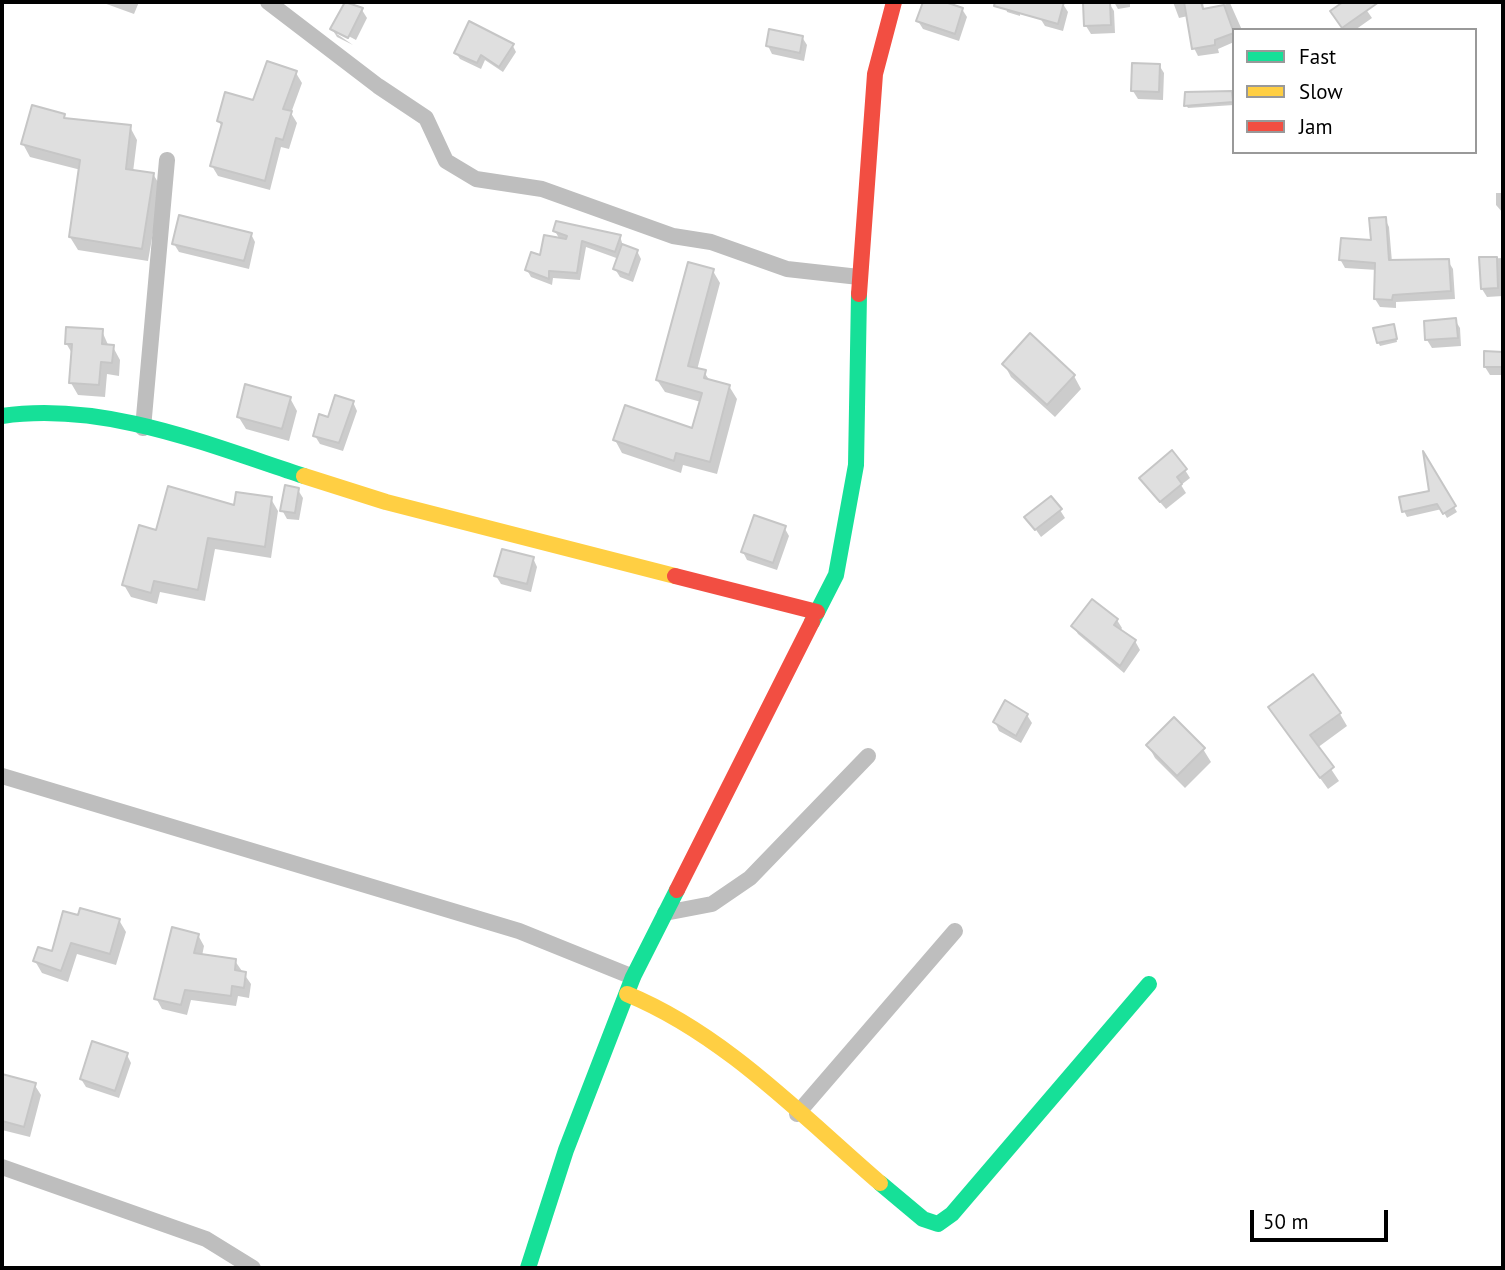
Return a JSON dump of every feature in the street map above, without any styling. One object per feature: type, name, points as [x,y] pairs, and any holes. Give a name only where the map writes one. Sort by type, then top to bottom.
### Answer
[{"type":"street","points":[[268,2],[378,86],[426,118],[446,161],[476,179],[542,189],[673,236],[711,242],[788,269],[859,277]]},
{"type":"street","points":[[528,1268],[566,1150],[633,977],[836,575],[856,465],[859,277],[875,74],[894,2]]},
{"type":"street","points":[[143,428],[167,160]]},
{"type":"street","points":[[2,415],[18,410],[52,410],[143,428],[383,501],[817,612]]},
{"type":"street","points":[[665,913],[712,904],[750,878],[869,756]]},
{"type":"street","points":[[2,776],[519,931],[633,977]]},
{"type":"street","points":[[797,1114],[955,931]]},
{"type":"street","points":[[628,994],[663,1009],[707,1036],[923,1219],[938,1224],[952,1214],[1149,984]]},
{"type":"street","points":[[2,1167],[206,1238],[253,1268]]},
{"type":"building","points":[[345,2],[363,8],[348,38],[330,29]]},
{"type":"building","points":[[923,2],[945,2],[963,8],[955,34],[916,21]]},
{"type":"building","points":[[995,2],[1064,2],[1058,24],[994,6]]},
{"type":"building","points":[[1110,2],[1111,25],[1084,26],[1083,3]]},
{"type":"building","points":[[1184,2],[1201,2],[1203,9],[1224,5],[1232,34],[1215,40],[1215,45],[1192,49]]},
{"type":"building","points":[[1343,2],[1379,2],[1342,28],[1330,11]]},
{"type":"building","points":[[469,21],[514,44],[499,67],[481,55],[477,63],[454,53]]},
{"type":"building","points":[[769,29],[803,36],[800,53],[766,46]]},
{"type":"building","points":[[267,61],[297,71],[283,109],[292,111],[283,140],[276,138],[265,181],[210,166],[222,123],[217,121],[225,92],[253,100]]},
{"type":"building","points":[[1132,63],[1160,64],[1159,92],[1131,91]]},
{"type":"building","points":[[1232,91],[1232,102],[1184,106],[1185,92]]},
{"type":"building","points":[[32,105],[65,114],[64,118],[131,125],[126,169],[154,173],[142,249],[69,237],[80,160],[21,144]]},
{"type":"building","points":[[179,215],[252,233],[244,261],[172,244]]},
{"type":"building","points":[[1386,217],[1389,260],[1449,259],[1451,291],[1393,295],[1392,300],[1374,299],[1375,263],[1339,260],[1341,238],[1371,240],[1369,218]]},
{"type":"building","points":[[556,221],[621,235],[615,252],[582,241],[577,273],[549,271],[549,279],[525,270],[531,252],[540,255],[544,235],[566,239],[567,236],[553,231]]},
{"type":"building","points":[[622,244],[638,250],[629,275],[613,269]]},
{"type":"building","points":[[1479,257],[1497,257],[1498,288],[1481,289]]},
{"type":"building","points":[[688,262],[714,269],[688,366],[706,370],[704,378],[730,385],[710,462],[676,453],[674,461],[613,440],[625,405],[692,428],[702,393],[656,380]]},
{"type":"building","points":[[1456,318],[1458,338],[1425,340],[1424,321]]},
{"type":"building","points":[[1394,324],[1397,339],[1377,343],[1373,328]]},
{"type":"building","points":[[66,327],[103,329],[102,344],[114,345],[112,363],[101,362],[99,385],[69,383],[72,344],[65,344]]},
{"type":"building","points":[[1030,333],[1075,375],[1047,405],[1002,364]]},
{"type":"building","points":[[1484,351],[1503,352],[1503,367],[1484,367]]},
{"type":"building","points":[[245,384],[291,397],[282,429],[237,417]]},
{"type":"building","points":[[335,395],[354,401],[339,443],[313,436],[319,414],[328,417]]},
{"type":"building","points":[[1172,450],[1187,469],[1177,477],[1182,484],[1160,502],[1139,478]]},
{"type":"building","points":[[1423,451],[1456,506],[1443,514],[1437,504],[1402,512],[1399,497],[1429,491]]},
{"type":"building","points":[[285,485],[299,488],[295,513],[280,511]]},
{"type":"building","points":[[168,486],[234,505],[236,492],[272,497],[265,547],[208,538],[198,590],[154,581],[151,593],[122,585],[139,525],[156,530]]},
{"type":"building","points":[[1051,496],[1062,509],[1035,530],[1024,517]]},
{"type":"building","points":[[754,515],[786,526],[773,563],[741,552]]},
{"type":"building","points":[[502,549],[534,557],[527,584],[494,576]]},
{"type":"building","points":[[1092,599],[1118,619],[1114,625],[1136,640],[1120,666],[1071,626]]},
{"type":"building","points":[[1313,674],[1341,713],[1310,735],[1334,767],[1320,778],[1268,707]]},
{"type":"building","points":[[1005,700],[1028,714],[1016,736],[993,722]]},
{"type":"building","points":[[1174,717],[1205,748],[1177,776],[1146,745]]},
{"type":"building","points":[[80,908],[120,919],[110,954],[71,943],[61,971],[33,961],[38,947],[52,951],[63,911],[78,915]]},
{"type":"building","points":[[172,927],[199,934],[194,953],[236,959],[235,970],[246,972],[244,988],[232,986],[231,996],[185,990],[181,1005],[154,999]]},
{"type":"building","points":[[92,1041],[128,1053],[115,1091],[80,1079]]},
{"type":"building","points":[[2,1074],[36,1083],[24,1127],[2,1121]]},
{"type":"traffic: fast","points":[[812,622],[836,575],[856,465],[859,294]]},
{"type":"traffic: fast","points":[[2,416],[40,413],[117,420],[194,439],[304,476]]},
{"type":"traffic: fast","points":[[528,1268],[566,1150],[633,977],[677,890]]},
{"type":"traffic: fast","points":[[880,1183],[923,1219],[938,1224],[952,1214],[1149,984]]},
{"type":"traffic: slow","points":[[304,476],[386,502],[675,576]]},
{"type":"traffic: slow","points":[[627,994],[662,1011],[729,1053],[880,1183]]},
{"type":"traffic: jam","points":[[859,294],[875,74],[894,2]]},
{"type":"traffic: jam","points":[[675,576],[817,612]]},
{"type":"traffic: jam","points":[[677,890],[812,622]]}]
